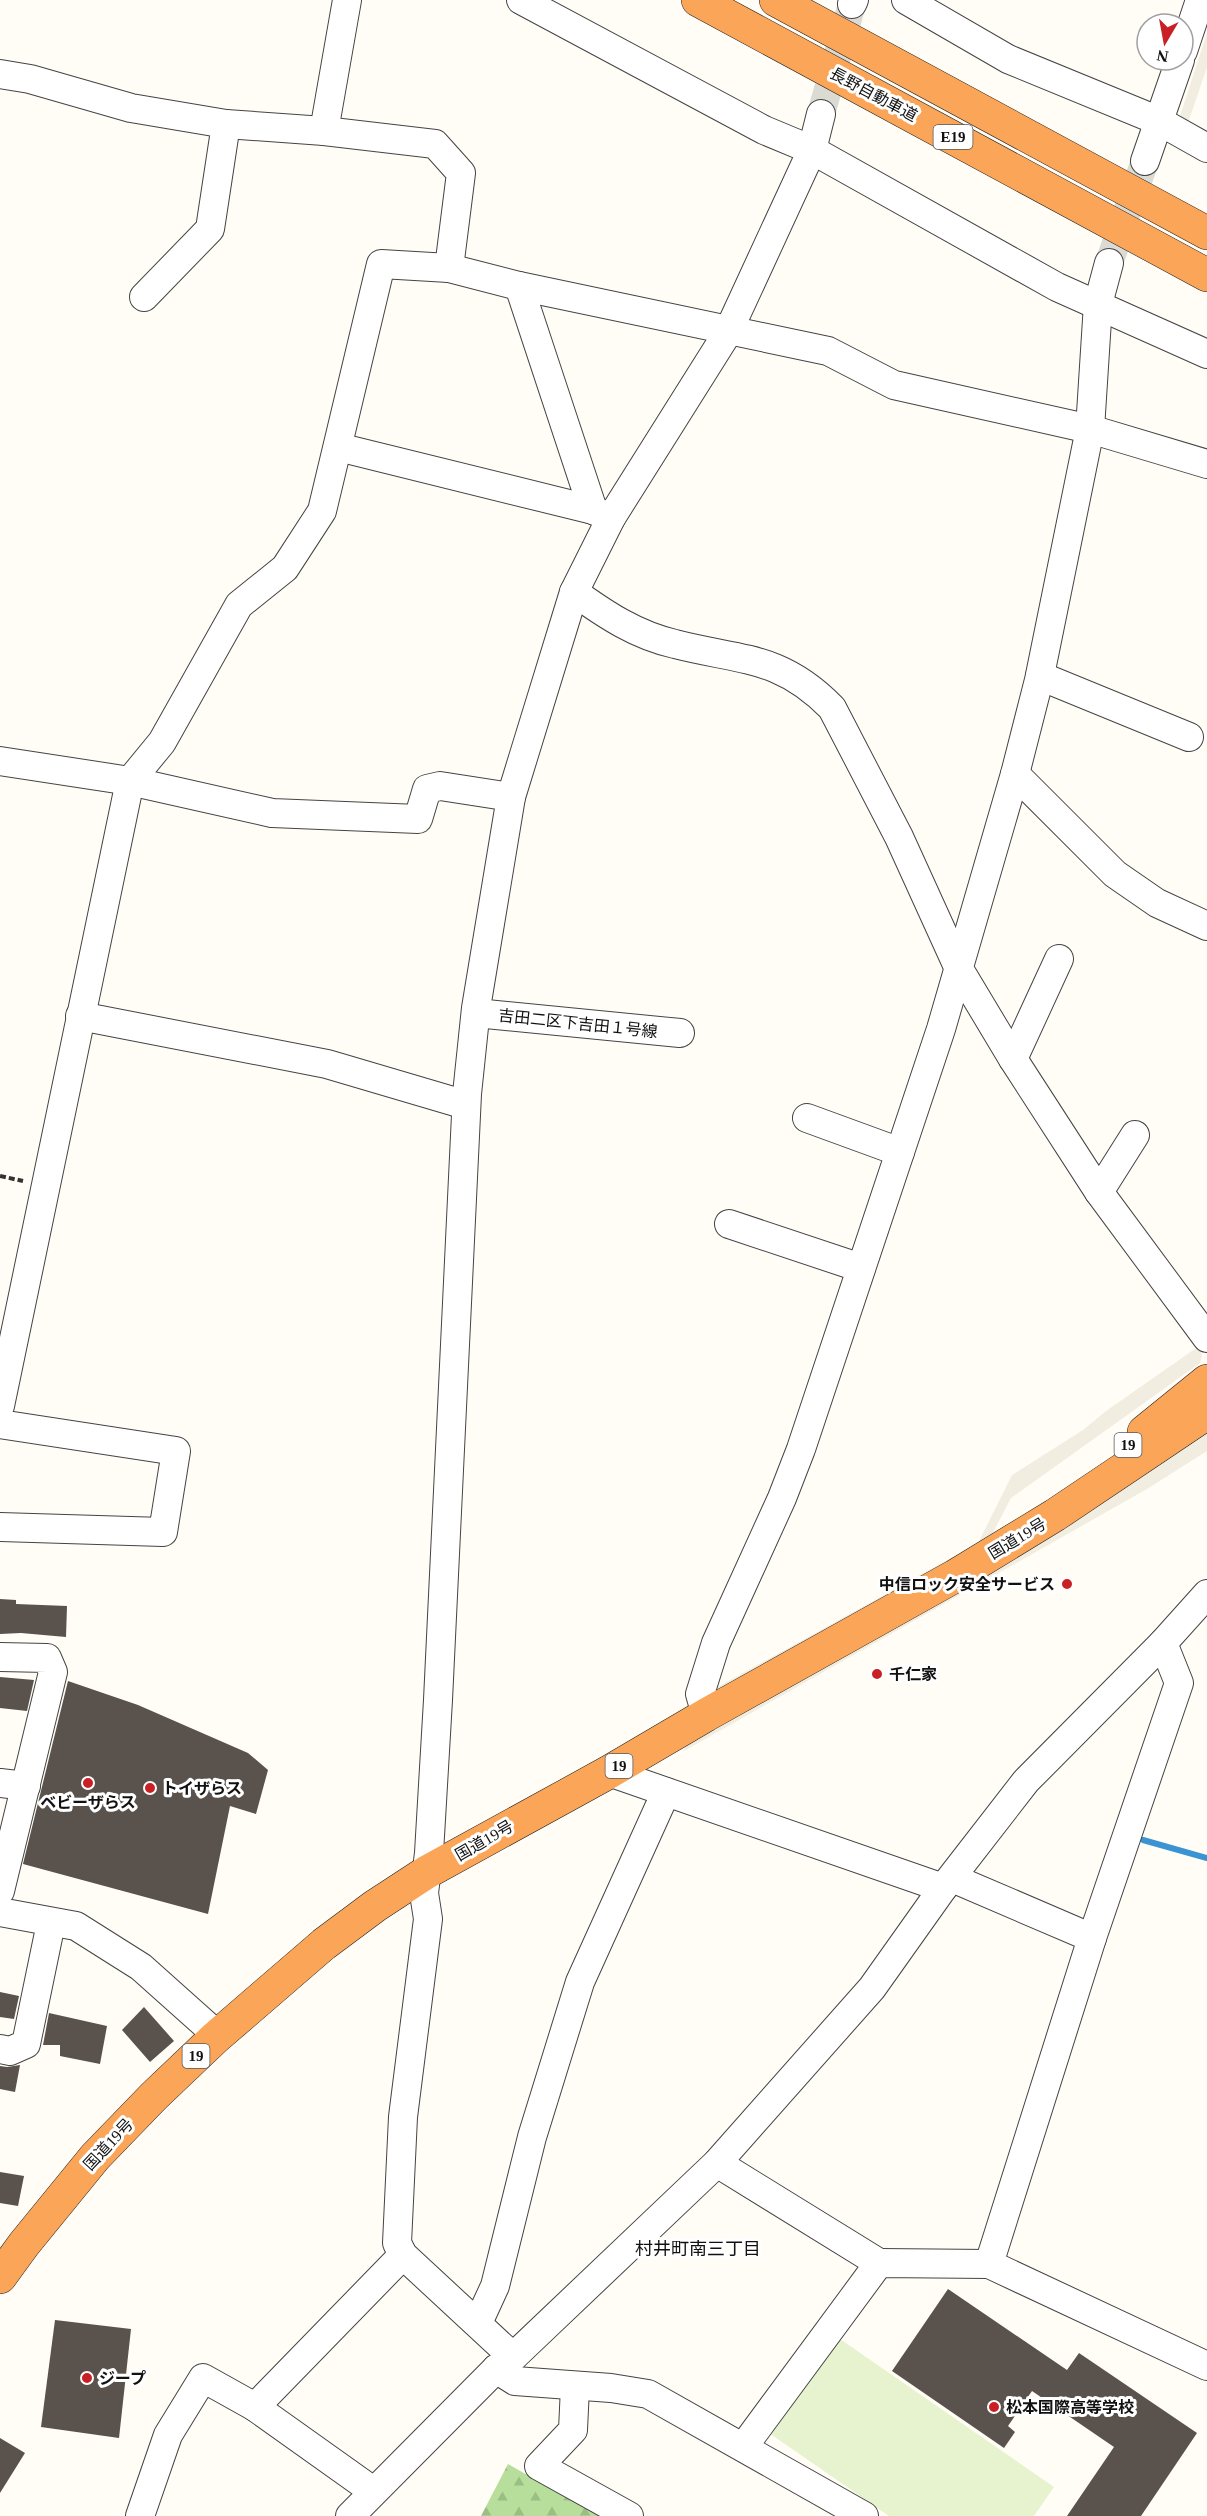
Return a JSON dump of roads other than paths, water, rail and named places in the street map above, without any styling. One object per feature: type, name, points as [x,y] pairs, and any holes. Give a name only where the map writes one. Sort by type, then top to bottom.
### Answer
[{"type":"highway","name":"長野自動車道","points":[[698,0],[1207,275]]},
{"type":"highway","name":"E19","points":[[776,0],[1207,233]]},
{"type":"highway","name":"国道19号","points":[[1055,1515],[1095,1471],[1207,1381]]},
{"type":"highway","name":"国道19号","points":[[0,2277],[95,2157],[154,2096],[215,2038],[324,1944],[375,1906],[428,1872],[955,1576],[1055,1515],[1207,1413]]},
{"type":"street","points":[[324,131],[347,0]]},
{"type":"street","points":[[521,0],[764,130],[812,150],[1057,287],[1207,356]]},
{"type":"street","points":[[906,0],[1008,59],[1159,121],[1207,148]]},
{"type":"street","points":[[1195,15],[1200,0]]},
{"type":"street","points":[[1145,160],[1176,72]]},
{"type":"street","points":[[0,74],[30,79],[131,108],[226,124],[324,131],[435,144],[461,173],[449,268]]},
{"type":"street","points":[[821,114],[812,150],[728,332],[602,514],[574,592],[511,796],[476,1013],[466,1105],[439,1688],[428,1872],[424,1893],[428,1919],[403,2117],[397,2243],[403,2255],[478,2323],[515,2381],[611,2388],[648,2394],[744,2446],[864,2516]]},
{"type":"street","points":[[144,297],[210,229],[226,124]]},
{"type":"street","points":[[706,1715],[700,1694],[716,1643],[793,1469],[959,969],[1015,774],[1040,676],[1090,429],[1098,304],[1109,263]]},
{"type":"street","points":[[0,1406],[130,781],[162,742],[239,605],[285,568],[322,511],[381,264],[449,268],[519,286],[728,332],[828,351],[894,385],[1090,429],[1207,464]]},
{"type":"street","points":[[519,286],[602,514]]},
{"type":"street","points":[[338,447],[602,514]]},
{"type":"street","points":[[574,592],[616,622],[673,644],[757,661],[792,675],[815,691],[832,708],[899,837],[959,969],[1013,1059],[1099,1192],[1207,1338]]},
{"type":"street","points":[[1040,676],[1189,737]]},
{"type":"street","points":[[0,761],[130,781],[272,813],[418,819],[427,789],[440,786],[511,796]]},
{"type":"street","points":[[1015,774],[1115,874],[1158,903],[1207,926]]},
{"type":"street","points":[[1013,1059],[1059,959]]},
{"type":"street","name":"吉田二区下吉田１号線","points":[[476,1013],[680,1033]]},
{"type":"street","points":[[80,1016],[327,1064],[466,1105]]},
{"type":"street","points":[[807,1118],[900,1152]]},
{"type":"street","points":[[1099,1192],[1135,1136]]},
{"type":"street","points":[[729,1224],[861,1268]]},
{"type":"street","points":[[0,1424],[176,1452],[163,1532],[0,1527]]},
{"type":"street","points":[[350,2516],[505,2363],[717,2163],[872,1988],[947,1883],[1026,1781],[1163,1643],[1207,1594]]},
{"type":"street","points":[[989,2264],[1092,1938],[1179,1683],[1163,1643]]},
{"type":"street","points":[[0,1657],[46,1658],[54,1672],[13,1785],[0,1891]]},
{"type":"street","points":[[609,1772],[947,1883],[1092,1938]]},
{"type":"street","points":[[478,2323],[495,2286],[532,2137],[580,1982],[666,1792]]},
{"type":"street","points":[[0,1912],[76,1926],[141,1967],[207,2026],[215,2038]]},
{"type":"street","points":[[0,2049],[10,2051],[26,2044],[51,1923]]},
{"type":"street","points":[[717,2163],[879,2263],[989,2264],[1207,2366]]},
{"type":"street","points":[[255,2407],[403,2255]]},
{"type":"street","points":[[744,2446],[879,2263]]},
{"type":"street","points":[[140,2516],[168,2434],[203,2378],[255,2407],[373,2491]]},
{"type":"street","points":[[575,2387],[573,2430],[539,2466],[629,2516]]},
{"type":"waterway","points":[[1143,1840],[1207,1858]]},
{"type":"tunnel","points":[[821,114],[852,4]]},
{"type":"tunnel","points":[[1109,263],[1145,161]]},
{"type":"place","name":"中信ロック安全サービス","points":[[1067,1584]]},
{"type":"place","name":"千仁家","points":[[877,1674]]},
{"type":"place","name":"ベビーザらス","points":[[88,1783]]},
{"type":"place","name":"トイザらス","points":[[150,1788]]},
{"type":"place","name":"ジープ","points":[[87,2378]]},
{"type":"place","name":"松本国際高等学校","points":[[994,2407]]},
{"type":"district","name":"村井町南三丁目","points":[[698,2249]]}]
